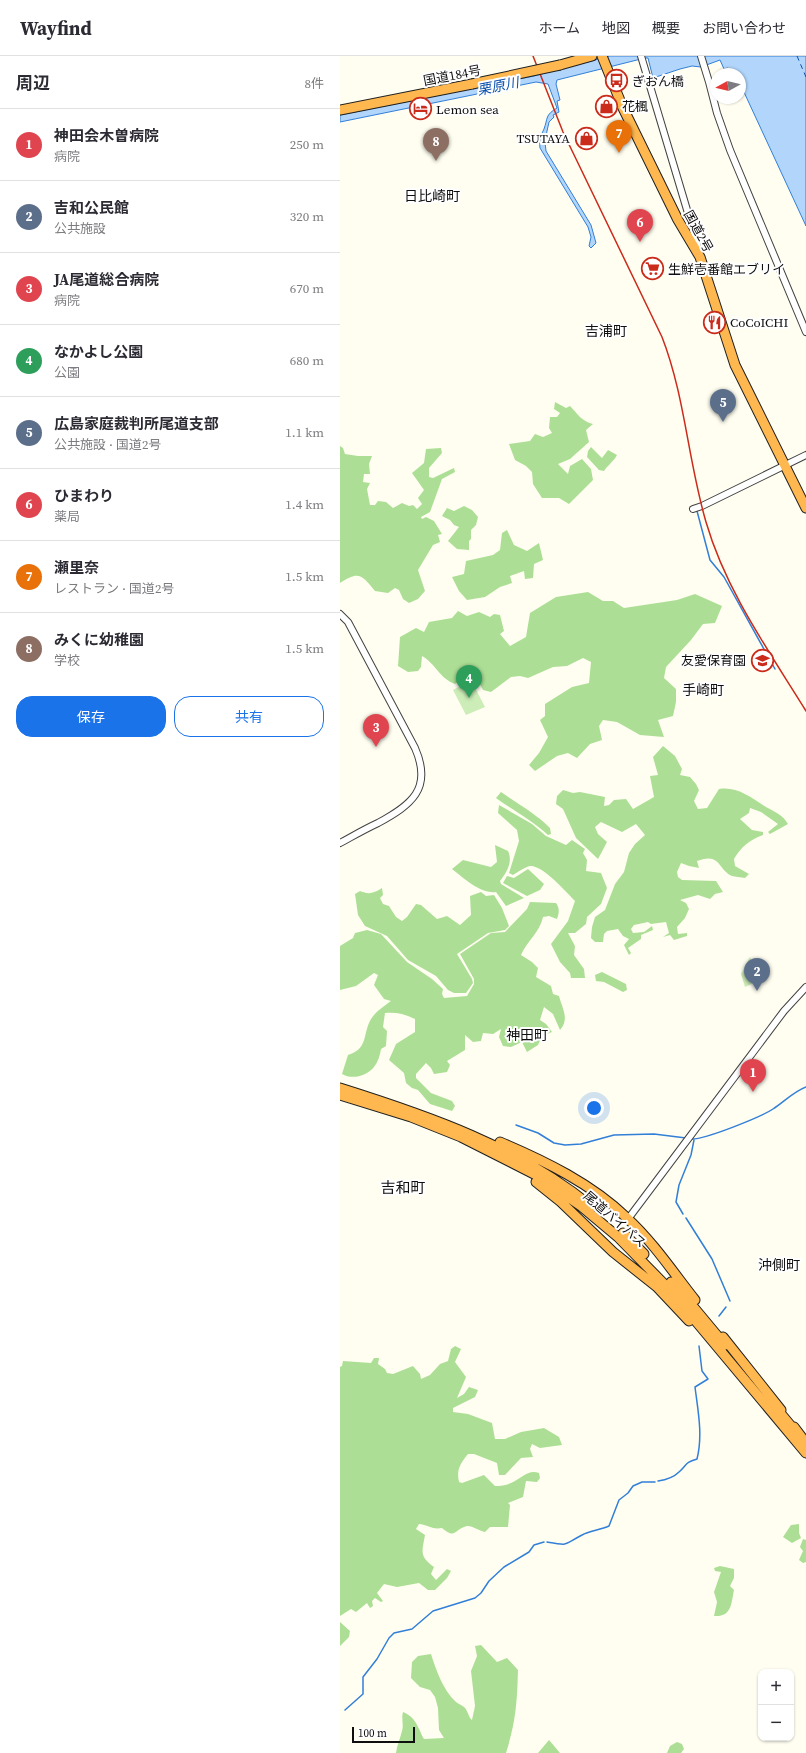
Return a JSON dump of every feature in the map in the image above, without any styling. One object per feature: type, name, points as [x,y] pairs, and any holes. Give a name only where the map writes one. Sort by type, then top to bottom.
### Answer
[{"type":"highway","name":"国道184号","points":[[340,110],[472,84],[560,65],[592,56]]},
{"type":"highway","name":"国道2号","points":[[603,57],[622,108],[678,220],[700,257],[735,364],[806,508]]},
{"type":"highway","name":"尾道バイパス","points":[[340,1088],[433,1119],[483,1140],[539,1170],[581,1198],[635,1244],[690,1302],[806,1443]]},
{"type":"highway","name":"尾道バイパス","points":[[340,1095],[411,1117],[461,1137],[536,1175],[600,1221],[643,1261],[670,1289],[806,1453]]},
{"type":"highway","points":[[433,1119],[483,1136],[547,1163],[610,1202],[628,1219],[662,1257],[806,1443]]},
{"type":"highway","points":[[461,1137],[524,1174],[561,1202],[613,1252],[657,1286],[745,1380]]},
{"type":"street","points":[[701,56],[717,113],[730,150],[806,332]]},
{"type":"street","points":[[641,57],[700,257]]},
{"type":"street","points":[[693,509],[806,455]]},
{"type":"street","points":[[340,614],[348,622],[415,748],[421,767],[418,789],[414,798],[404,808],[340,843]]},
{"type":"street","points":[[628,1219],[784,1011],[806,987]]},
{"type":"green space","points":[[555,402],[566,408],[570,406],[583,419],[593,424],[586,430],[589,442],[570,459],[558,464],[568,474],[570,466],[582,459],[591,469],[593,480],[569,504],[559,498],[542,498],[533,484],[532,472],[526,466],[515,460],[509,444],[530,441],[535,434],[543,437],[552,433],[549,428],[550,417],[557,417],[560,413],[554,409]]},
{"type":"green space","points":[[340,446],[343,448],[345,454],[372,456],[369,464],[370,474],[364,474],[363,482],[370,483],[367,489],[370,505],[375,505],[378,501],[386,502],[393,508],[402,503],[409,506],[413,505],[417,509],[422,504],[418,498],[424,490],[412,473],[424,463],[426,449],[441,448],[442,453],[429,468],[429,477],[433,478],[454,468],[455,472],[442,479],[430,512],[421,517],[422,519],[426,517],[434,521],[442,534],[438,535],[440,542],[433,545],[418,570],[425,591],[418,599],[409,603],[403,599],[399,590],[395,588],[388,593],[375,591],[363,578],[359,576],[346,579],[340,583]]},
{"type":"green space","points":[[591,447],[602,458],[608,450],[617,455],[604,471],[599,470],[587,457],[588,451]]},
{"type":"green space","points":[[464,506],[472,510],[478,517],[476,525],[471,530],[469,550],[457,549],[448,541],[459,527],[442,516],[447,508],[454,511]]},
{"type":"green space","points":[[507,530],[514,545],[527,551],[539,543],[543,560],[534,564],[533,578],[525,579],[524,571],[510,576],[512,583],[500,587],[485,597],[467,600],[459,591],[452,577],[464,574],[466,561],[493,555],[500,550],[502,533]]},
{"type":"green space","points":[[588,592],[603,601],[613,601],[624,608],[677,600],[695,594],[722,606],[715,623],[703,624],[691,640],[666,667],[664,678],[676,689],[676,702],[673,716],[658,720],[664,737],[640,735],[617,722],[603,720],[599,726],[602,740],[590,744],[577,758],[568,753],[557,756],[535,771],[529,765],[539,753],[548,737],[540,720],[545,716],[545,704],[572,687],[589,683],[591,662],[583,658],[567,666],[553,667],[528,678],[520,676],[511,677],[491,692],[483,690],[474,673],[455,684],[441,675],[427,659],[422,656],[421,667],[418,671],[408,672],[398,666],[400,637],[416,628],[424,632],[429,622],[452,618],[458,611],[467,616],[479,612],[490,617],[494,614],[500,615],[504,631],[500,634],[510,646],[526,637],[530,613],[556,597]]},
{"type":"green space","points":[[469,681],[472,682],[485,707],[466,715],[453,690]]},
{"type":"green space","points":[[663,746],[675,756],[682,769],[680,775],[690,777],[696,784],[699,790],[694,801],[698,809],[707,808],[719,789],[732,789],[744,794],[778,814],[784,818],[788,824],[770,834],[768,832],[778,824],[761,812],[750,808],[749,813],[740,819],[752,830],[763,832],[763,835],[754,839],[743,847],[734,859],[735,866],[749,874],[745,878],[732,876],[727,873],[715,860],[705,859],[697,861],[699,868],[681,863],[677,872],[678,877],[682,880],[716,881],[723,892],[715,894],[710,899],[698,895],[680,900],[686,903],[689,909],[685,918],[677,927],[678,934],[687,933],[687,936],[674,940],[670,935],[663,937],[669,933],[666,922],[651,924],[648,922],[634,925],[631,929],[633,933],[644,932],[652,926],[653,930],[641,935],[641,939],[628,948],[631,953],[629,955],[624,945],[629,939],[623,936],[618,929],[607,931],[604,934],[603,942],[595,942],[591,938],[592,927],[595,917],[605,910],[615,884],[624,872],[629,853],[635,844],[645,835],[636,824],[622,832],[601,822],[595,827],[598,834],[607,842],[598,859],[576,838],[563,809],[556,804],[557,796],[563,790],[573,793],[580,792],[605,797],[604,806],[609,805],[614,800],[626,799],[633,809],[654,797],[650,776],[658,775],[653,757]]},
{"type":"green space","points":[[501,792],[545,823],[550,828],[551,834],[548,835],[529,820],[496,798]]},
{"type":"green space","points":[[499,805],[532,824],[546,836],[566,845],[572,840],[585,849],[583,853],[587,860],[586,871],[601,873],[607,888],[601,904],[587,917],[586,924],[575,933],[568,933],[575,946],[574,955],[584,969],[585,978],[571,978],[570,973],[560,962],[551,944],[568,921],[575,901],[554,880],[535,867],[530,866],[513,875],[509,873],[519,841],[517,830],[498,813]]},
{"type":"green space","points":[[495,845],[508,851],[510,859],[510,863],[505,874],[500,881],[501,884],[524,898],[506,906],[496,892],[484,891],[478,888],[452,869],[463,860],[491,867],[497,862]]},
{"type":"green space","points":[[528,869],[544,884],[540,890],[527,896],[503,883],[507,876],[514,878]]},
{"type":"green space","points":[[382,888],[383,895],[380,898],[383,904],[389,906],[396,917],[402,921],[407,917],[416,904],[421,905],[437,919],[447,916],[460,925],[471,915],[470,896],[481,892],[486,896],[494,895],[502,908],[509,926],[505,930],[488,933],[457,954],[473,983],[466,993],[454,993],[448,990],[436,976],[408,960],[387,936],[365,926],[358,915],[355,894],[360,891],[371,893]]},
{"type":"green space","points":[[530,902],[556,903],[559,909],[557,919],[549,916],[543,917],[539,927],[521,955],[538,968],[536,977],[551,986],[553,994],[559,996],[565,1018],[563,1026],[560,1030],[553,1014],[544,1007],[540,1020],[546,1024],[552,1032],[542,1036],[538,1045],[527,1052],[522,1042],[511,1047],[503,1046],[499,1037],[501,1029],[493,1034],[483,1033],[481,1041],[473,1042],[465,1035],[465,1050],[447,1061],[450,1065],[447,1072],[434,1074],[426,1063],[416,1074],[416,1078],[431,1093],[452,1101],[455,1106],[452,1111],[430,1104],[418,1090],[412,1088],[406,1083],[404,1073],[389,1060],[396,1044],[415,1032],[415,1019],[408,1016],[397,1013],[385,1013],[383,1027],[387,1031],[386,1046],[381,1049],[379,1058],[375,1065],[371,1070],[363,1075],[350,1077],[342,1074],[348,1055],[361,1046],[373,1016],[378,1010],[391,1001],[384,999],[374,985],[378,975],[374,973],[356,986],[340,990],[340,946],[353,938],[355,933],[367,930],[381,934],[407,962],[432,979],[443,989],[442,994],[444,998],[467,996],[474,984],[474,979],[460,954],[491,933],[505,932],[527,909]]},
{"type":"green space","points":[[750,957],[760,980],[745,987],[741,974]]},
{"type":"green space","points":[[602,972],[626,984],[627,990],[623,992],[604,982],[596,981],[595,975]]},
{"type":"green space","points":[[455,1346],[461,1349],[455,1362],[466,1377],[457,1398],[464,1394],[469,1387],[478,1390],[475,1397],[453,1408],[453,1412],[468,1414],[492,1423],[495,1439],[505,1439],[521,1432],[544,1428],[559,1437],[562,1445],[540,1448],[532,1444],[530,1449],[533,1457],[521,1458],[505,1475],[499,1475],[497,1463],[474,1454],[468,1454],[461,1463],[458,1473],[459,1482],[462,1483],[484,1475],[495,1486],[501,1486],[511,1483],[528,1473],[539,1473],[540,1478],[537,1482],[526,1481],[523,1497],[508,1503],[510,1505],[508,1527],[490,1527],[485,1532],[471,1526],[467,1526],[455,1533],[450,1533],[442,1528],[419,1524],[416,1529],[425,1535],[423,1550],[424,1557],[434,1567],[431,1574],[436,1580],[447,1569],[451,1571],[447,1578],[435,1590],[428,1590],[419,1583],[397,1587],[384,1584],[377,1593],[383,1601],[381,1602],[375,1598],[372,1601],[373,1606],[370,1608],[367,1603],[356,1612],[351,1609],[340,1616],[340,1367],[342,1366],[343,1361],[371,1363],[374,1358],[379,1358],[378,1364],[385,1369],[387,1373],[393,1374],[413,1366],[420,1374],[421,1379],[430,1375],[440,1364],[448,1361],[451,1349]]},
{"type":"green space","points":[[799,1524],[799,1533],[801,1538],[792,1543],[783,1537],[791,1525]]},
{"type":"green space","points":[[803,1539],[806,1540],[806,1562],[803,1563],[799,1560],[803,1551],[800,1547]]},
{"type":"green space","points":[[720,1566],[734,1569],[734,1578],[730,1586],[734,1590],[730,1609],[720,1616],[714,1616],[717,1602],[714,1592],[721,1572],[715,1571],[714,1568]]},
{"type":"green space","points":[[340,1622],[350,1631],[349,1637],[340,1646]]},
{"type":"green space","points":[[481,1645],[497,1662],[507,1658],[518,1670],[515,1712],[506,1753],[396,1753],[403,1729],[403,1712],[414,1720],[424,1739],[444,1738],[439,1730],[438,1708],[435,1697],[430,1690],[420,1687],[411,1678],[412,1662],[418,1656],[431,1654],[447,1692],[456,1702],[465,1708],[472,1720],[475,1706],[471,1671],[477,1656],[475,1646]]},
{"type":"green space","points":[[549,1740],[560,1753],[538,1753]]},
{"type":"green space","points":[[677,1742],[682,1744],[684,1749],[681,1753],[667,1753],[670,1746]]},
{"type":"water","name":"栗原川","points":[[610,56],[806,56],[806,226],[746,96],[746,68],[724,68],[720,60],[701,67],[692,66],[653,78],[648,58],[645,58],[557,80],[556,84],[560,100],[557,101],[559,112],[553,115],[554,117],[549,122],[545,142],[546,151],[591,225],[596,243],[591,248],[589,246],[591,237],[588,227],[540,148],[540,138],[548,117],[550,113],[557,108],[548,84],[536,82],[340,122],[340,115],[534,76]]},
{"type":"waterway","points":[[697,511],[710,560],[724,577],[775,669]]},
{"type":"waterway","points":[[691,1139],[708,1136],[767,1113],[793,1094],[806,1087]]},
{"type":"waterway","points":[[516,1125],[538,1133],[554,1143],[565,1145],[581,1144],[614,1135],[654,1134],[686,1138]]},
{"type":"waterway","points":[[683,1214],[676,1202],[679,1185],[691,1155],[694,1140]]},
{"type":"waterway","points":[[686,1218],[712,1259],[730,1301]]},
{"type":"waterway","points":[[719,1316],[726,1307]]},
{"type":"waterway","points":[[658,1481],[674,1476],[688,1463],[697,1459],[700,1432],[695,1387],[708,1379],[702,1371],[699,1346]]},
{"type":"waterway","points":[[547,1542],[566,1544],[585,1534],[609,1526],[619,1500],[628,1493],[633,1486],[642,1482],[655,1482]]},
{"type":"waterway","points":[[345,1710],[363,1694],[363,1677],[377,1659],[389,1638],[394,1633],[412,1629],[433,1611],[475,1598],[481,1593],[489,1581],[504,1567],[529,1552],[534,1545],[544,1542]]},
{"type":"ferry route","points":[[797,56],[806,77]]},
{"type":"railway","points":[[533,56],[563,132],[662,337],[676,382],[706,522],[725,572],[763,643],[806,711]]},
{"type":"place","name":"ぎおん橋","points":[[617,81]]},
{"type":"place","name":"花楓","points":[[607,106]]},
{"type":"place","name":"Lemon sea","points":[[421,109]]},
{"type":"place","name":"TSUTAYA","points":[[586,138]]},
{"type":"place","name":"瀬里奈","points":[[619,153]]},
{"type":"place","name":"みくに幼稚園","points":[[436,161]]},
{"type":"place","name":"ひまわり","points":[[640,242]]},
{"type":"place","name":"生鮮壱番館エブリイ","points":[[652,269]]},
{"type":"place","name":"CoCoICHI","points":[[714,322]]},
{"type":"place","name":"広島家庭裁判所尾道支部","points":[[723,422]]},
{"type":"place","name":"友愛保育園","points":[[762,660]]},
{"type":"place","name":"なかよし公園","points":[[469,698]]},
{"type":"place","name":"JA尾道総合病院","points":[[376,747]]},
{"type":"place","name":"吉和公民館","points":[[757,991]]},
{"type":"place","name":"神田会木曽病院","points":[[753,1092]]},
{"type":"district","name":"日比崎町","points":[[432,196]]},
{"type":"district","name":"吉浦町","points":[[606,331]]},
{"type":"district","name":"手崎町","points":[[703,690]]},
{"type":"district","name":"神田町","points":[[527,1035]]},
{"type":"district","name":"吉和町","points":[[403,1188]]},
{"type":"district","name":"沖側町","points":[[779,1265]]}]
